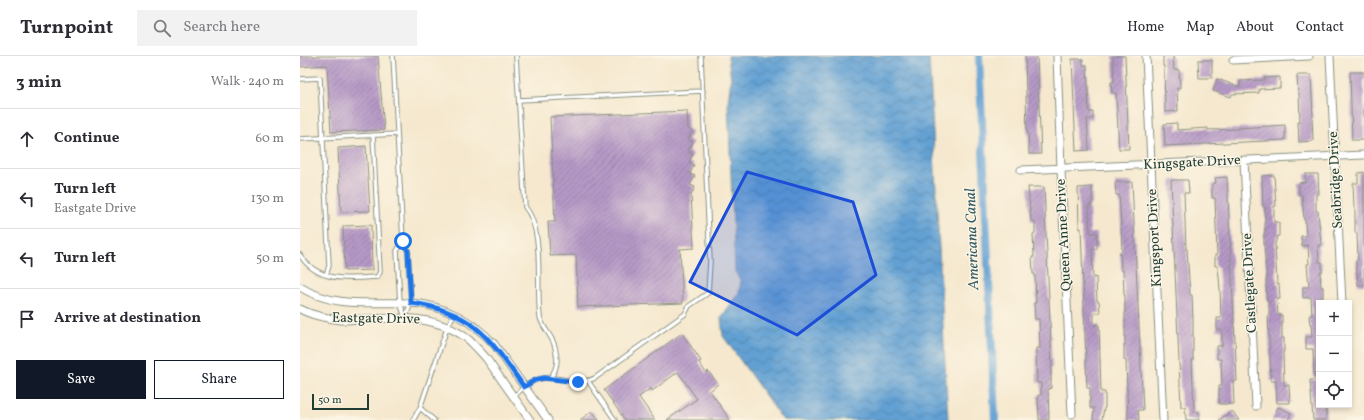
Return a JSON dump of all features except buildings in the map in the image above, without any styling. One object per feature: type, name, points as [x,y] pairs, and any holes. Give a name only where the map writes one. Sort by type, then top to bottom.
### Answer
[{"type":"street","name":"Queen Anne Drive","points":[[1058,56],[1060,169],[1072,414]]},
{"type":"street","name":"Kingsport Drive","points":[[1146,56],[1163,420]]},
{"type":"street","points":[[1233,60],[1309,56]]},
{"type":"street","name":"Seabridge Drive","points":[[1330,56],[1342,300]]},
{"type":"street","name":"Kingsgate Drive","points":[[1021,170],[1364,155]]},
{"type":"street","name":"Castlegate Drive","points":[[1244,160],[1256,406]]},
{"type":"street","name":"Eastgate Drive","points":[[300,287],[322,298],[337,302],[411,303],[438,308],[465,319],[485,334],[494,344],[548,420]]},
{"type":"street","name":"Eastgate Drive","points":[[300,309],[310,314],[330,319],[405,318],[427,320],[447,328],[469,341],[486,358],[530,420]]},
{"type":"street","points":[[300,314],[310,314]]},
{"type":"lane","points":[[393,56],[403,241],[408,251],[411,303],[405,318]]},
{"type":"lane","points":[[516,56],[525,207],[530,212],[536,230],[540,318],[554,343],[556,350],[557,363],[555,373],[550,378]]},
{"type":"lane","points":[[513,397],[535,380],[544,378],[588,382],[686,314],[689,306],[708,293],[710,262],[701,56]]},
{"type":"lane","points":[[300,79],[320,78],[329,266],[326,275]]},
{"type":"lane","points":[[519,100],[703,90]]},
{"type":"lane","points":[[300,139],[397,134]]},
{"type":"lane","points":[[300,255],[310,266],[326,275],[344,279],[377,277],[380,272],[373,135]]},
{"type":"lane","points":[[403,241],[398,251],[400,303],[405,318]]},
{"type":"lane","points":[[413,420],[420,408],[447,328],[454,314]]},
{"type":"lane","points":[[588,382],[615,420]]},
{"type":"lane","points":[[420,408],[434,420]]},
{"type":"highlighted area","points":[[747,172],[853,202],[876,275],[797,335],[690,282]]},
{"type":"water","points":[[728,56],[929,56],[948,420],[783,420],[723,336],[721,318],[739,292],[741,281],[735,272],[728,102],[731,79]]},
{"type":"waterway","name":"Americana Canal","points":[[979,56],[995,420]]},
{"type":"route","points":[[403,241],[408,251],[411,303],[438,308],[452,313],[475,326],[494,344],[524,387],[535,380],[544,378],[578,382]]}]
